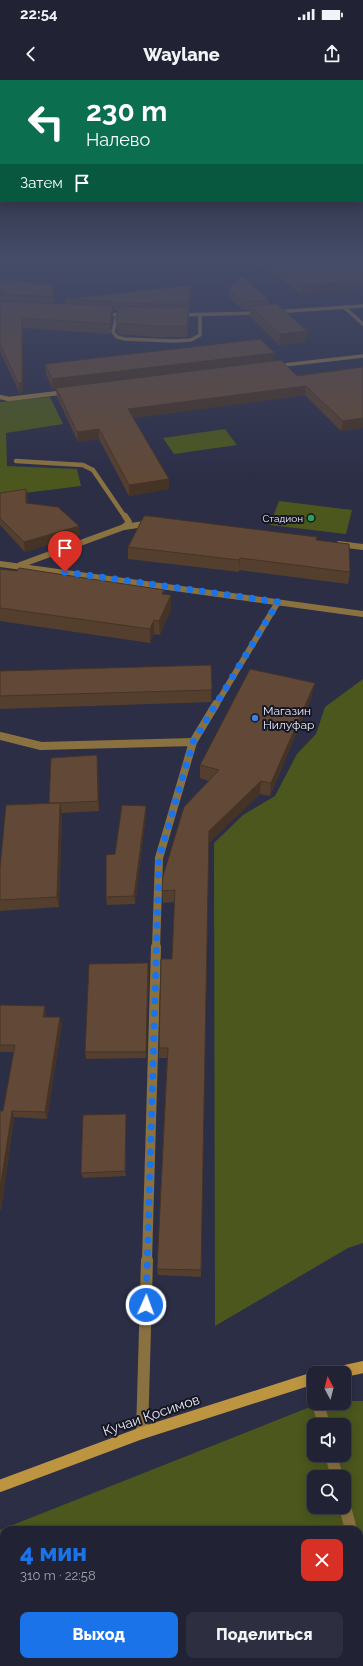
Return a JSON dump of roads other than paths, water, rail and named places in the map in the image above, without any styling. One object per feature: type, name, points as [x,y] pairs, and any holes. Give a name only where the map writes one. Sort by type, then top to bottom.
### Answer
[{"type":"street","points":[[113,332],[117,337],[125,339],[174,341],[191,340],[200,334],[200,332]]},
{"type":"street","points":[[270,367],[363,356]]},
{"type":"street","points":[[0,397],[9,399],[72,391]]},
{"type":"street","points":[[16,461],[83,465],[93,470],[128,522],[124,527]]},
{"type":"street","points":[[19,565],[124,527],[157,524]]},
{"type":"street","points":[[332,543],[363,547]]},
{"type":"street","points":[[0,564],[19,565],[363,614]]},
{"type":"street","points":[[142,1433],[159,858],[193,742],[278,602]]},
{"type":"street","points":[[0,736],[41,746],[193,742]]},
{"type":"street","points":[[351,1370],[363,1367]]},
{"type":"street","name":"Кучаи Қосимов","points":[[0,1486],[142,1433],[307,1383]]},
{"type":"street","points":[[347,1514],[350,1526]]},
{"type":"place","name":"Стадион","points":[[311,518]]},
{"type":"place","name":"Магазин Нилуфар","points":[[255,718]]}]
